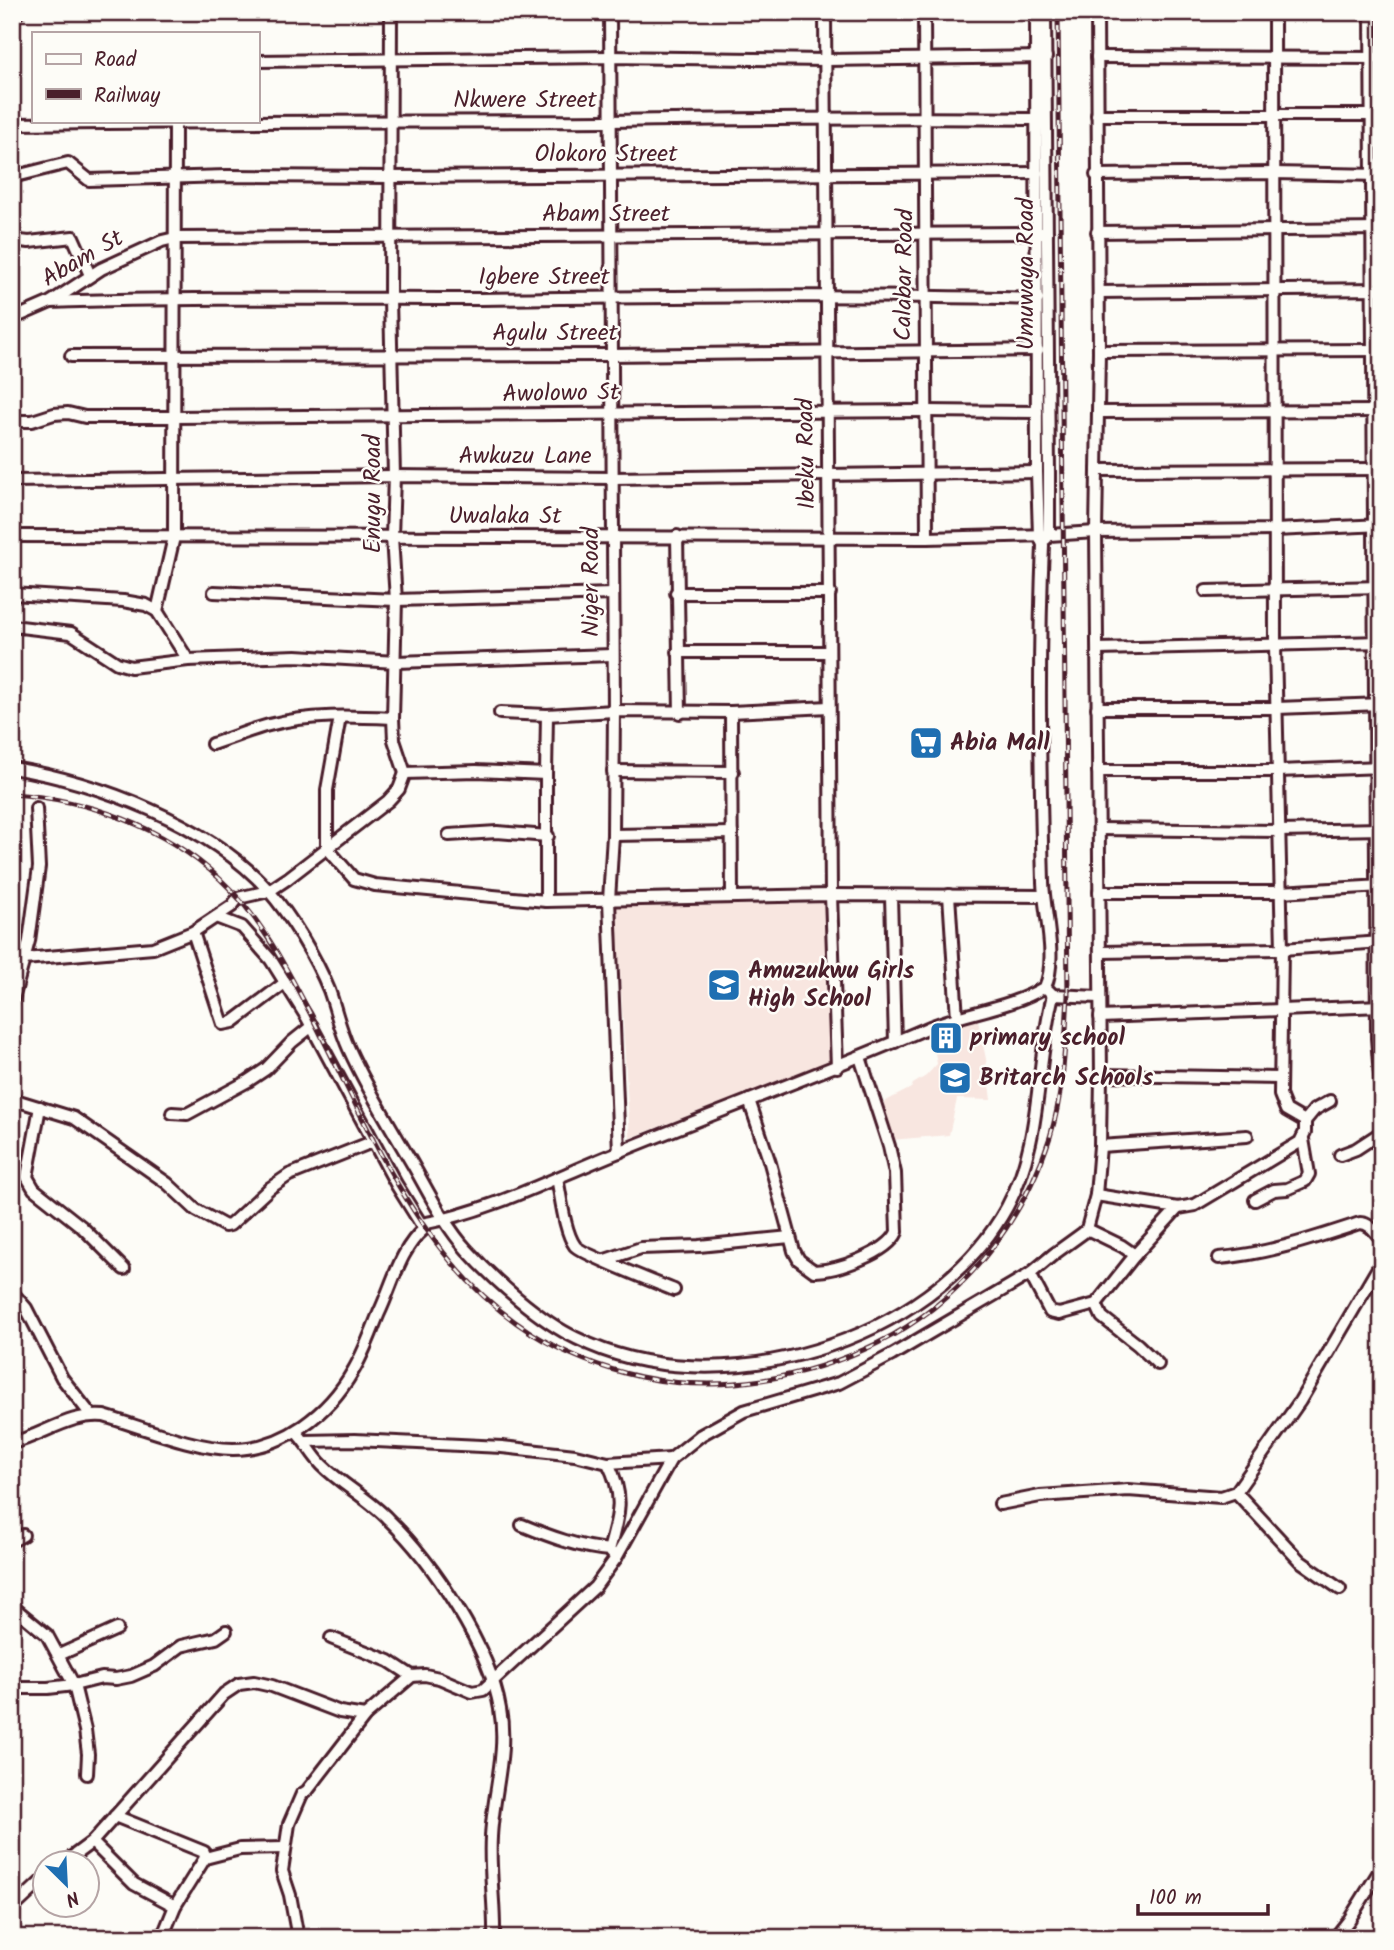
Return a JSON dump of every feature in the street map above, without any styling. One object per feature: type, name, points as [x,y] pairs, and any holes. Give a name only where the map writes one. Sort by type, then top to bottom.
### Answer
[{"type":"street","points":[[12,18],[19,12]]},
{"type":"street","name":"Enugu Road","points":[[391,12],[390,299],[394,476],[392,537],[396,600],[393,718],[394,740],[405,773]]},
{"type":"street","name":"Niger Road","points":[[610,12],[614,711],[613,835],[609,900],[619,1152]]},
{"type":"street","name":"Ibeku Road","points":[[825,12],[831,895],[837,1067]]},
{"type":"street","name":"Calabar Road","points":[[924,12],[927,538]]},
{"type":"street","name":"Umuwaya Road","points":[[1036,12],[1041,57],[1044,538]]},
{"type":"street","name":"Umuwaya Road","points":[[1044,538],[1037,472],[1038,299],[1042,234],[1037,173],[1037,119],[1045,12]]},
{"type":"street","points":[[298,1938],[290,1895],[282,1871],[289,1824],[302,1794],[365,1716],[412,1676],[439,1678],[479,1692],[595,1587],[671,1459],[701,1435],[744,1411],[839,1383],[892,1355],[1031,1274],[1087,1229],[1096,1195],[1101,1075],[1096,532],[1099,412],[1097,12]]},
{"type":"street","points":[[1274,12],[1275,646],[1282,948],[1280,1095],[1286,1110],[1305,1121]]},
{"type":"street","points":[[1371,12],[1377,58],[1382,1100]]},
{"type":"street","points":[[259,61],[609,57],[826,60],[1041,57]]},
{"type":"street","points":[[1097,57],[1377,58]]},
{"type":"street","points":[[1097,115],[1377,114]]},
{"type":"street","name":"Nkwere Street","points":[[259,121],[609,121],[825,117],[1037,119]]},
{"type":"street","name":"Nkwere Street","points":[[12,124],[121,122]]},
{"type":"street","points":[[157,611],[174,537],[175,122]]},
{"type":"street","name":"Olokoro Street","points":[[12,177],[68,163],[89,180],[227,176],[1037,173]]},
{"type":"street","points":[[1096,175],[1376,175]]},
{"type":"street","points":[[1097,232],[1377,229]]},
{"type":"street","name":"Abam Street","points":[[175,237],[1042,234]]},
{"type":"street","points":[[12,240],[29,242],[73,237],[90,275]]},
{"type":"street","name":"Abam St","points":[[12,319],[51,302],[90,275],[175,237]]},
{"type":"street","points":[[1098,292],[1377,289]]},
{"type":"street","name":"Igbere Street","points":[[51,302],[173,298],[826,296],[1038,299]]},
{"type":"street","name":"Agulu Street","points":[[71,356],[610,355],[1038,350]]},
{"type":"street","points":[[1099,351],[1377,350]]},
{"type":"street","points":[[1099,412],[1378,411]]},
{"type":"street","name":"Awolowo St","points":[[12,421],[32,421],[68,413],[85,417],[174,417],[1037,412]]},
{"type":"street","points":[[1097,470],[1378,469]]},
{"type":"street","name":"Awkuzu Lane","points":[[12,481],[394,476],[613,478],[1037,472]]},
{"type":"street","name":"Uwalaka St","points":[[12,536],[1044,538],[1096,532],[1275,530],[1378,525]]},
{"type":"street","points":[[677,536],[680,713]]},
{"type":"street","points":[[12,768],[65,779],[122,796],[173,820],[244,867],[269,891],[328,986],[347,1044],[364,1080],[445,1220],[466,1248],[520,1300],[575,1338],[627,1357],[694,1367],[759,1364],[796,1356],[832,1345],[882,1323],[922,1300],[966,1261],[993,1231],[1023,1177],[1033,1131],[1047,1020],[1051,961],[1043,896],[1039,719],[1039,632],[1044,538]]},
{"type":"street","points":[[1206,591],[1378,587]]},
{"type":"street","points":[[214,592],[396,600],[613,594]]},
{"type":"street","points":[[676,593],[830,593]]},
{"type":"street","points":[[12,594],[123,601],[146,605],[157,611],[188,660]]},
{"type":"street","points":[[12,626],[71,633],[117,663],[131,667],[188,660],[296,656],[396,662],[612,655]]},
{"type":"street","points":[[1098,649],[1379,642]]},
{"type":"street","points":[[678,652],[829,652]]},
{"type":"street","points":[[1097,708],[1277,708],[1379,704]]},
{"type":"street","points":[[500,713],[680,713],[830,707]]},
{"type":"street","points":[[731,712],[732,897]]},
{"type":"street","points":[[546,901],[547,715]]},
{"type":"street","points":[[340,717],[327,790],[327,848],[354,878],[375,885],[546,901],[831,895],[1043,896]]},
{"type":"street","points":[[212,744],[270,725],[340,717],[393,718]]},
{"type":"street","points":[[1098,771],[1278,771],[1379,767]]},
{"type":"street","points":[[12,955],[24,959],[153,948],[193,932],[232,906],[238,898],[269,891],[327,848],[387,801],[399,789],[405,773],[476,771],[547,774]]},
{"type":"street","points":[[613,771],[733,772]]},
{"type":"street","points":[[12,1003],[29,941],[39,867],[36,808]]},
{"type":"street","points":[[1098,829],[1379,829]]},
{"type":"street","points":[[449,835],[497,832],[548,836]]},
{"type":"street","points":[[613,835],[732,833]]},
{"type":"street","points":[[1099,892],[1280,892],[1380,886]]},
{"type":"street","points":[[949,895],[957,1018]]},
{"type":"street","points":[[891,896],[895,1042]]},
{"type":"street","points":[[216,917],[242,927],[286,982],[372,1142],[424,1229]]},
{"type":"street","points":[[193,932],[223,1024],[233,1022],[286,982]]},
{"type":"street","points":[[1101,952],[1282,948],[1380,942]]},
{"type":"street","points":[[424,1229],[422,1224],[445,1220],[512,1197],[957,1018],[1049,991],[1099,997]]},
{"type":"street","points":[[1100,1017],[1380,1006]]},
{"type":"street","points":[[172,1113],[187,1114],[248,1081],[266,1069],[312,1026]]},
{"type":"street","points":[[750,1100],[799,1260],[814,1271],[822,1271],[857,1260],[885,1247],[897,1232],[895,1173],[860,1057]]},
{"type":"street","points":[[1101,1075],[1280,1077]]},
{"type":"street","points":[[12,1099],[74,1118],[167,1183],[196,1210],[225,1226],[230,1225],[289,1174],[372,1142]]},
{"type":"street","points":[[1255,1200],[1274,1190],[1287,1189],[1305,1181],[1309,1174],[1303,1139],[1305,1121],[1314,1110],[1330,1101]]},
{"type":"street","points":[[40,1107],[28,1182],[82,1227],[124,1269]]},
{"type":"street","points":[[1340,1155],[1356,1149],[1382,1132]]},
{"type":"street","points":[[1100,1146],[1247,1136]]},
{"type":"street","points":[[1096,1195],[1178,1208],[1195,1205],[1303,1139]]},
{"type":"street","points":[[557,1178],[570,1237],[581,1252],[674,1290]]},
{"type":"street","points":[[1031,1274],[1050,1312],[1059,1314],[1096,1304],[1135,1255],[1178,1208]]},
{"type":"street","points":[[1219,1258],[1246,1256],[1309,1240],[1360,1223],[1365,1223],[1382,1240]]},
{"type":"street","points":[[12,1443],[69,1420],[91,1415],[104,1416],[207,1446],[234,1449],[254,1446],[296,1432],[333,1399],[353,1372],[407,1248],[424,1229]]},
{"type":"street","points":[[1087,1229],[1122,1245],[1135,1255]]},
{"type":"street","points":[[605,1260],[641,1248],[699,1246],[790,1237]]},
{"type":"street","points":[[1000,1504],[1040,1496],[1128,1490],[1221,1497],[1236,1492],[1300,1401],[1382,1261]]},
{"type":"street","points":[[12,1292],[26,1308],[62,1378],[91,1415]]},
{"type":"street","points":[[1096,1304],[1102,1317],[1158,1364]]},
{"type":"street","points":[[296,1432],[320,1463],[389,1519],[419,1552],[444,1585],[494,1679],[501,1711],[503,1739],[489,1870],[494,1938]]},
{"type":"street","points":[[305,1441],[355,1440],[502,1447],[575,1455],[608,1463],[671,1459]]},
{"type":"street","points":[[608,1463],[616,1479],[620,1515],[613,1554]]},
{"type":"street","points":[[1236,1492],[1300,1562],[1340,1589]]},
{"type":"street","points":[[522,1525],[563,1542],[613,1554]]},
{"type":"street","points":[[12,1541],[23,1535]]},
{"type":"street","points":[[12,1606],[47,1635],[74,1685],[85,1730],[87,1774]]},
{"type":"street","points":[[59,1655],[117,1629]]},
{"type":"street","points":[[12,1688],[48,1688],[102,1678],[131,1676],[154,1666],[181,1646],[216,1638],[226,1631]]},
{"type":"street","points":[[331,1638],[389,1661],[412,1676]]},
{"type":"street","points":[[84,1848],[224,1694],[239,1684],[254,1682],[272,1686],[340,1712],[365,1716]]},
{"type":"street","points":[[115,1816],[204,1852],[205,1858],[175,1906],[162,1938]]},
{"type":"street","points":[[92,1842],[134,1884],[175,1906]]},
{"type":"street","points":[[205,1858],[240,1850],[285,1848]]},
{"type":"street","points":[[1351,1938],[1338,1934],[1382,1867]]},
{"type":"street","points":[[12,1909],[32,1890]]},
{"type":"shaded area","name":"Amuzukwu Girls High School","points":[[826,903],[830,1062],[630,1138],[616,907]]},
{"type":"shaded area","name":"Britarch Schools","points":[[977,1016],[991,1100],[957,1099],[949,1135],[891,1140],[883,1110],[884,1102],[911,1088],[937,1064],[931,1030]]},
{"type":"railway","points":[[12,794],[69,802],[124,819],[175,844],[220,879],[248,909],[282,961],[369,1133],[434,1240],[473,1285],[519,1325],[574,1356],[641,1377],[671,1382],[702,1384],[762,1380],[822,1366],[850,1355],[908,1326],[936,1306],[962,1283],[985,1257],[1023,1200],[1050,1137],[1063,1067],[1068,996],[1058,12]]},
{"type":"place","name":"Abia Mall","points":[[926,743]]},
{"type":"place","name":"Amuzukwu Girls High School","points":[[724,985]]},
{"type":"place","name":"primary school","points":[[946,1038]]},
{"type":"place","name":"Britarch Schools","points":[[955,1078]]}]
